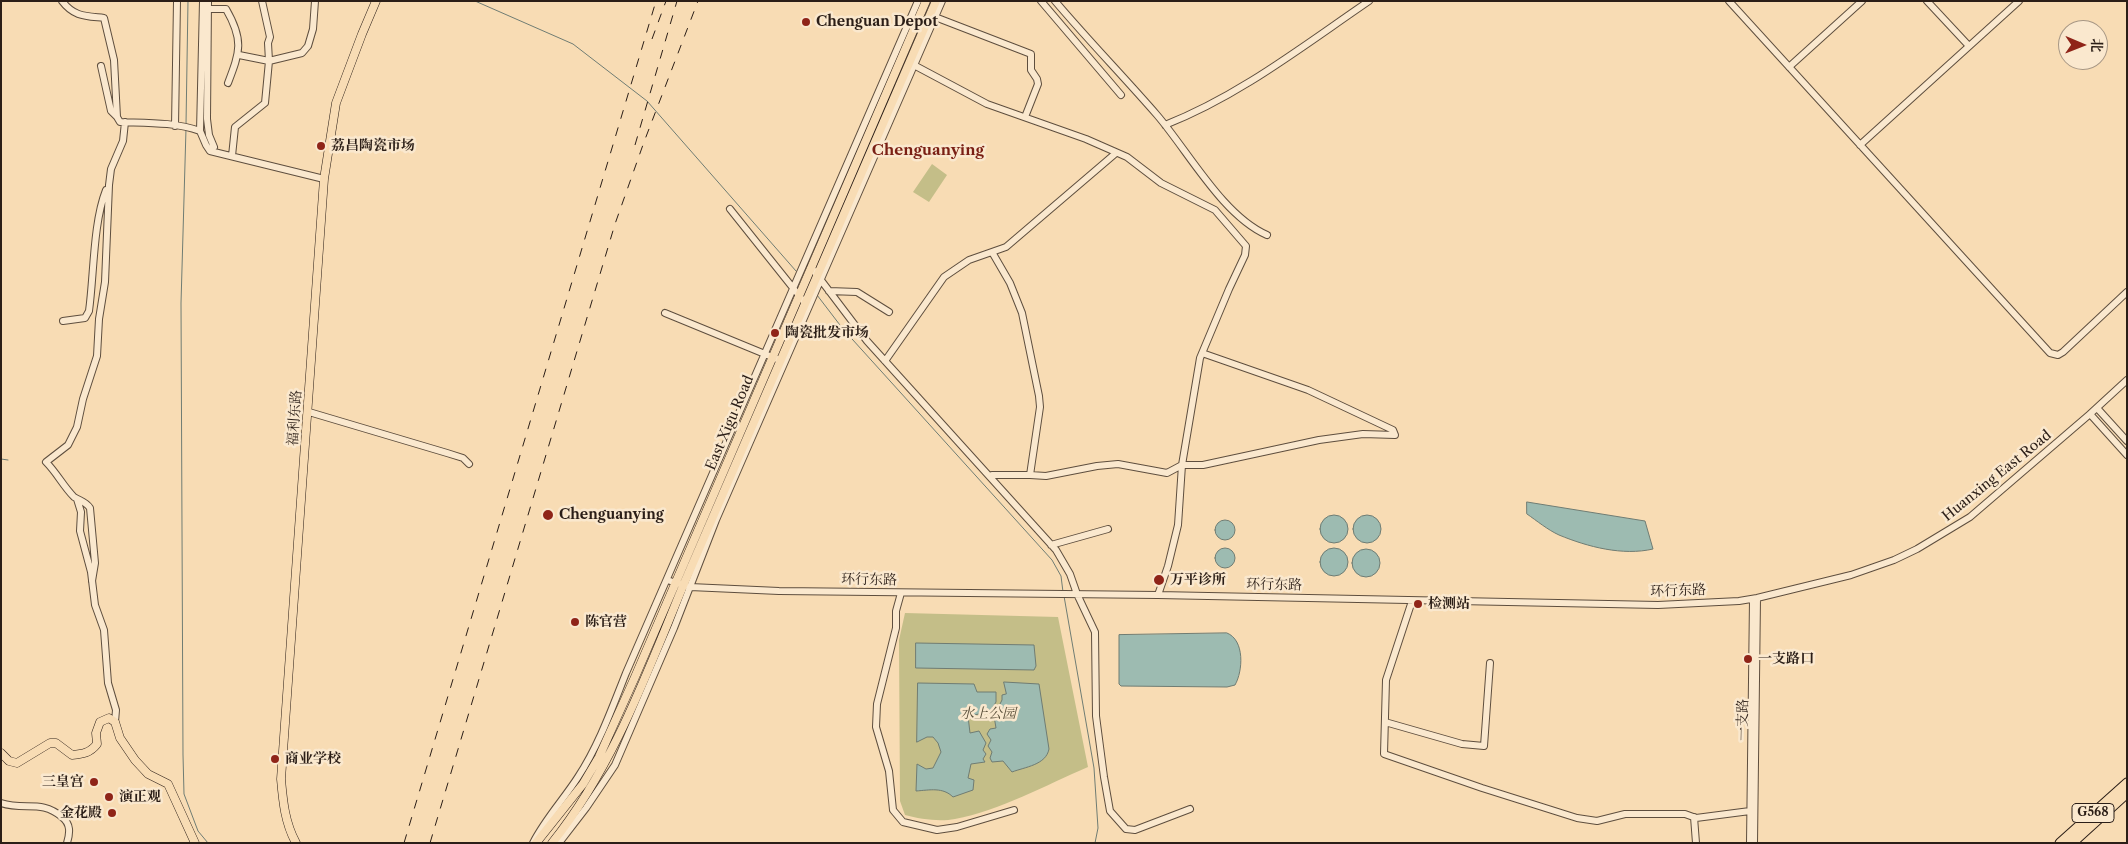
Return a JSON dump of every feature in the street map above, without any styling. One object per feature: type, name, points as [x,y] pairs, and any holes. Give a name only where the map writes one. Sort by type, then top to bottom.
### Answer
[{"type":"highway","name":"G568","points":[[2060,843],[2127,783]]},
{"type":"highway","name":"G568","points":[[2072,843],[2127,793]]},
{"type":"main road","name":"福利东路","points":[[296,843],[288,824],[283,804],[282,779],[324,179],[336,103],[376,1]]},
{"type":"main road","name":"East Xigu Road","points":[[534,843],[583,784],[599,757],[635,678],[671,581],[741,429],[768,356],[926,1]]},
{"type":"main road","name":"East Xigu Road","points":[[552,843],[607,761],[645,678],[686,586],[749,432],[912,64],[936,1]]},
{"type":"main road","points":[[741,429],[749,432]]},
{"type":"main road","points":[[1,752],[9,761],[17,763],[50,743],[56,743],[72,755],[84,754],[92,750],[97,744],[96,733],[100,722],[109,718],[115,722],[120,738],[135,760],[148,774],[168,784],[195,843]]},
{"type":"street","points":[[62,1],[69,11],[81,15],[104,18],[114,60],[117,118]]},
{"type":"street","points":[[177,1],[177,126]]},
{"type":"street","points":[[202,1],[200,131],[210,151],[324,179]]},
{"type":"street","points":[[208,1],[207,119],[209,135],[214,147]]},
{"type":"street","points":[[232,156],[235,127],[265,103],[270,34],[262,1]]},
{"type":"street","points":[[239,55],[269,61],[302,53],[308,46],[313,29],[315,1]]},
{"type":"street","points":[[918,1],[807,269],[829,291],[867,342],[1051,545],[1070,574],[1075,594],[1095,632],[1096,716],[1110,811],[1126,829],[1135,830],[1190,808]]},
{"type":"street","points":[[942,1],[912,64],[987,104],[1086,139],[1126,157],[1161,183],[1215,210],[1246,246],[1245,255],[1202,353],[1182,465],[1178,525],[1168,566],[1158,595]]},
{"type":"street","points":[[1041,1],[1121,95]]},
{"type":"street","points":[[1055,1],[1165,125],[1210,183],[1242,220],[1267,235]]},
{"type":"street","points":[[1165,125],[1195,113],[1228,95],[1301,49],[1369,1]]},
{"type":"street","points":[[1729,1],[2050,353],[2058,355],[2063,352],[2127,292]]},
{"type":"street","points":[[1789,67],[1862,1]]},
{"type":"street","points":[[1927,1],[1969,46]]},
{"type":"street","points":[[1860,145],[2019,1]]},
{"type":"street","points":[[208,9],[226,9],[239,36],[239,55],[228,83]]},
{"type":"street","points":[[935,17],[1031,54],[1031,70],[1038,84],[1025,117]]},
{"type":"street","points":[[101,66],[111,111],[120,122],[177,126],[200,131]]},
{"type":"street","points":[[92,581],[95,563],[90,508],[86,503],[76,499],[63,486],[46,462],[68,444],[77,427],[83,399],[97,356],[99,319],[105,282],[109,184],[111,169],[122,141],[125,122]]},
{"type":"street","points":[[886,361],[944,277],[960,264],[1006,247],[1116,153]]},
{"type":"street","points":[[63,321],[85,318],[89,312],[97,236],[103,198],[109,184]]},
{"type":"street","points":[[559,843],[615,766],[686,586],[779,380],[808,301],[730,209]]},
{"type":"street","points":[[992,252],[1010,283],[1022,313],[1039,396],[1040,407],[1030,475]]},
{"type":"street","points":[[829,291],[857,292],[889,312]]},
{"type":"street","points":[[665,314],[780,361]]},
{"type":"street","points":[[992,475],[1046,476],[1118,464],[1167,473],[1182,465],[1203,465],[1328,439],[1363,434],[1395,435],[1393,430],[1308,390],[1202,353]]},
{"type":"street","points":[[671,581],[768,356]]},
{"type":"street","name":"Huanxing East Road","points":[[1755,598],[1851,575],[1894,560],[1936,539],[1970,516],[1996,495],[2127,380]]},
{"type":"street","points":[[2097,408],[2127,441]]},
{"type":"street","points":[[309,412],[463,458],[469,464]]},
{"type":"street","points":[[2090,414],[2127,455]]},
{"type":"street","points":[[76,499],[81,512],[80,531],[92,581],[95,605],[104,630],[108,684],[116,710],[115,722]]},
{"type":"street","points":[[1051,545],[1108,529]]},
{"type":"street","name":"环行东路","points":[[671,581],[686,586],[901,593],[1158,595],[1658,605],[1755,598]]},
{"type":"street","points":[[901,593],[896,611],[896,628],[878,704],[876,726],[889,771],[893,810],[903,822],[937,830],[957,828],[1014,810]]},
{"type":"street","name":"一支路","points":[[1750,843],[1755,598]]},
{"type":"street","name":"一支路","points":[[1754,843],[1755,598]]},
{"type":"street","points":[[1412,601],[1386,680],[1384,754],[1577,818],[1597,821],[1625,814],[1666,816],[1685,814],[1694,817],[1750,811]]},
{"type":"street","points":[[1385,722],[1462,744],[1484,746],[1490,663]]},
{"type":"street","points":[[1,803],[52,809],[68,822],[70,829],[67,843]]},
{"type":"street","points":[[1694,817],[1696,843]]},
{"type":"green space","points":[[932,164],[947,175],[929,202],[913,192]]},
{"type":"green space","name":"水上公园","points":[[905,613],[1058,617],[1088,767],[1022,797],[972,815],[943,820],[923,819],[905,815],[900,801],[899,640]]},
{"type":"water","points":[[1527,502],[1645,521],[1653,549],[1618,551],[1594,547],[1559,535],[1527,514]]},
{"type":"water","points":[[1334,515],[1344,519],[1348,529],[1344,539],[1334,543],[1324,539],[1320,529],[1324,519]]},
{"type":"water","points":[[1367,515],[1377,519],[1381,529],[1377,539],[1367,543],[1357,539],[1353,529],[1357,519]]},
{"type":"water","points":[[1221,520],[1229,520],[1235,526],[1235,534],[1229,540],[1221,540],[1215,534],[1215,526]]},
{"type":"water","points":[[1221,548],[1229,548],[1235,554],[1235,562],[1229,568],[1221,568],[1215,562],[1215,554]]},
{"type":"water","points":[[1334,548],[1344,552],[1348,562],[1344,572],[1334,576],[1324,572],[1320,562],[1324,552]]},
{"type":"water","points":[[1366,549],[1376,553],[1380,563],[1376,573],[1366,577],[1356,573],[1352,563],[1356,553]]},
{"type":"water","points":[[1227,633],[1233,637],[1240,649],[1240,672],[1235,685],[1227,687],[1121,686],[1119,684],[1119,635]]},
{"type":"water","points":[[916,643],[1034,645],[1036,666],[1034,670],[916,668]]},
{"type":"water","points":[[1004,682],[1039,684],[1049,749],[1044,759],[1029,767],[1012,772],[1003,761],[992,762],[990,758],[992,752],[988,746],[991,740],[987,734],[990,729],[996,728],[994,716],[1002,700],[1002,695],[1006,694]]},
{"type":"water","points":[[918,683],[974,684],[977,692],[996,692],[996,702],[990,712],[968,716],[970,733],[979,731],[986,743],[983,750],[986,754],[983,759],[985,762],[971,764],[968,778],[974,780],[973,790],[953,797],[941,790],[916,791],[917,764],[926,769],[933,768],[941,752],[938,743],[933,737],[927,737],[917,742]]},
{"type":"waterway","points":[[186,125],[188,1]]},
{"type":"waterway","points":[[475,1],[573,44],[647,101],[796,271]]},
{"type":"waterway","points":[[186,129],[181,303],[184,794],[198,831],[208,843]]},
{"type":"waterway","points":[[817,295],[843,329],[1052,560],[1061,576],[1063,592]]},
{"type":"waterway","points":[[1,459],[8,460]]},
{"type":"waterway","points":[[1064,596],[1094,768],[1098,828],[1095,843]]},
{"type":"railway","points":[[404,843],[656,1]]},
{"type":"railway","points":[[652,39],[666,1]]},
{"type":"railway","points":[[635,145],[677,1]]},
{"type":"railway","points":[[430,843],[615,224],[698,1]]},
{"type":"place","name":"Chenguan Depot","points":[[806,22]]},
{"type":"place","name":"荔昌陶瓷市场","points":[[321,146]]},
{"type":"place","name":"陶瓷批发市场","points":[[775,333]]},
{"type":"place","name":"Chenguanying","points":[[548,515]]},
{"type":"place","name":"万平诊所","points":[[1159,580]]},
{"type":"place","name":"检测站","points":[[1418,604]]},
{"type":"place","name":"陈官营","points":[[575,622]]},
{"type":"place","name":"一支路口","points":[[1748,659]]},
{"type":"place","name":"商业学校","points":[[275,759]]},
{"type":"place","name":"三皇宫","points":[[94,782]]},
{"type":"place","name":"演正观","points":[[109,797]]},
{"type":"place","name":"金花殿","points":[[112,813]]},
{"type":"district","name":"Chenguanying","points":[[928,151]]}]
